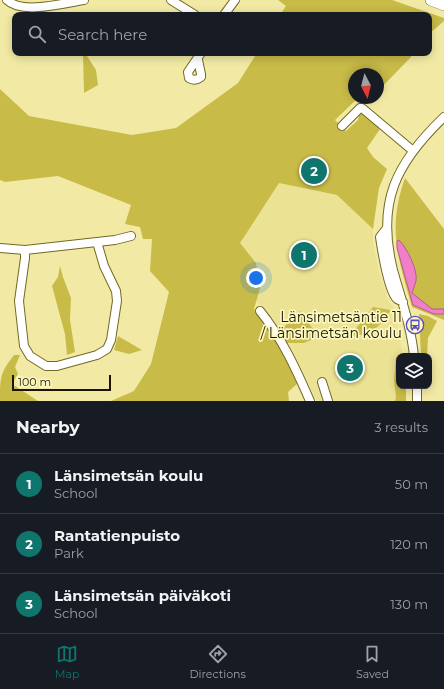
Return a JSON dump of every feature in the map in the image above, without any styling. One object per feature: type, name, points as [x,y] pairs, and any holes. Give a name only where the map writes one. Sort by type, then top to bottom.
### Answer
[{"type":"main road","points":[[431,0],[444,5]]},
{"type":"street","points":[[8,0],[11,3],[23,8],[40,7],[84,0]]},
{"type":"street","points":[[171,0],[190,12]]},
{"type":"street","points":[[226,12],[235,0]]},
{"type":"street","points":[[342,126],[360,108],[362,108],[412,150]]},
{"type":"street","points":[[414,353],[403,302],[388,247],[388,209],[391,193],[412,150],[444,117]]},
{"type":"street","points":[[0,248],[25,250],[115,240],[131,236]]},
{"type":"street","points":[[25,250],[25,263],[19,301],[24,346],[30,356],[46,366],[57,366],[98,355],[107,349],[111,340],[117,302],[116,291],[104,266],[97,242]]},
{"type":"street","points":[[260,311],[270,323],[283,344],[310,401]]},
{"type":"street","points":[[322,382],[328,401]]},
{"type":"street","points":[[417,389],[417,401]]},
{"type":"shaded area","points":[[278,0],[392,0],[427,12],[282,12],[286,6]]},
{"type":"shaded area","points":[[432,14],[444,18],[444,21],[432,31]]},
{"type":"shaded area","points":[[83,56],[87,56],[96,70],[98,85],[84,93]]},
{"type":"shaded area","points":[[255,56],[411,56],[384,85],[384,68],[348,68],[348,104],[352,104],[335,120],[346,131],[358,120],[362,111],[380,129],[367,148],[373,157],[387,169],[379,188],[373,229],[337,195],[279,183],[240,243],[256,263],[260,288],[254,309],[279,344],[298,383],[288,392],[289,401],[111,401],[134,391],[151,364],[169,292],[150,271],[152,239],[143,239],[140,227],[125,224],[131,205],[58,176],[5,182],[0,180],[0,89],[29,116],[132,135],[176,128],[238,83]]},
{"type":"shaded area","points":[[405,178],[444,229],[444,320],[412,307],[402,273],[396,243],[396,228],[400,196]]},
{"type":"shaded area","points":[[279,183],[337,195],[373,229],[373,243],[379,272],[388,300],[394,308],[402,353],[396,353],[396,389],[406,389],[406,401],[317,401],[291,346],[275,321],[264,308],[225,272],[224,266]]},
{"type":"shaded area","points":[[399,240],[414,265],[416,281],[412,293],[432,309],[444,309],[444,314],[434,314],[413,305],[397,248],[397,241]]},
{"type":"shaded area","points":[[60,266],[71,298],[70,320],[75,352],[67,355],[65,334],[52,286],[58,277]]},
{"type":"shaded area","points":[[373,307],[391,310],[382,322],[370,332],[350,336]]},
{"type":"shaded area","points":[[300,311],[313,329],[313,339],[304,343],[286,343],[282,329]]},
{"type":"shaded area","points":[[419,314],[428,316],[437,321],[428,338],[427,353],[421,353]]},
{"type":"shaded area","points":[[118,336],[142,350],[129,354],[114,350]]},
{"type":"shaded area","points":[[14,355],[20,355],[15,367],[18,374],[12,384],[38,401],[0,401],[0,386],[3,371]]},
{"type":"shaded area","points":[[396,357],[396,389],[406,389],[406,401],[395,401],[394,380]]},
{"type":"place","name":"Rantatienpuisto","points":[[314,171]]},
{"type":"place","name":"Länsimetsän koulu","points":[[304,255]]},
{"type":"place","name":"Länsimetsäntie 11 / Länsimetsän koulu","points":[[415,325]]},
{"type":"place","name":"Länsimetsän päiväkoti","points":[[350,368]]}]
